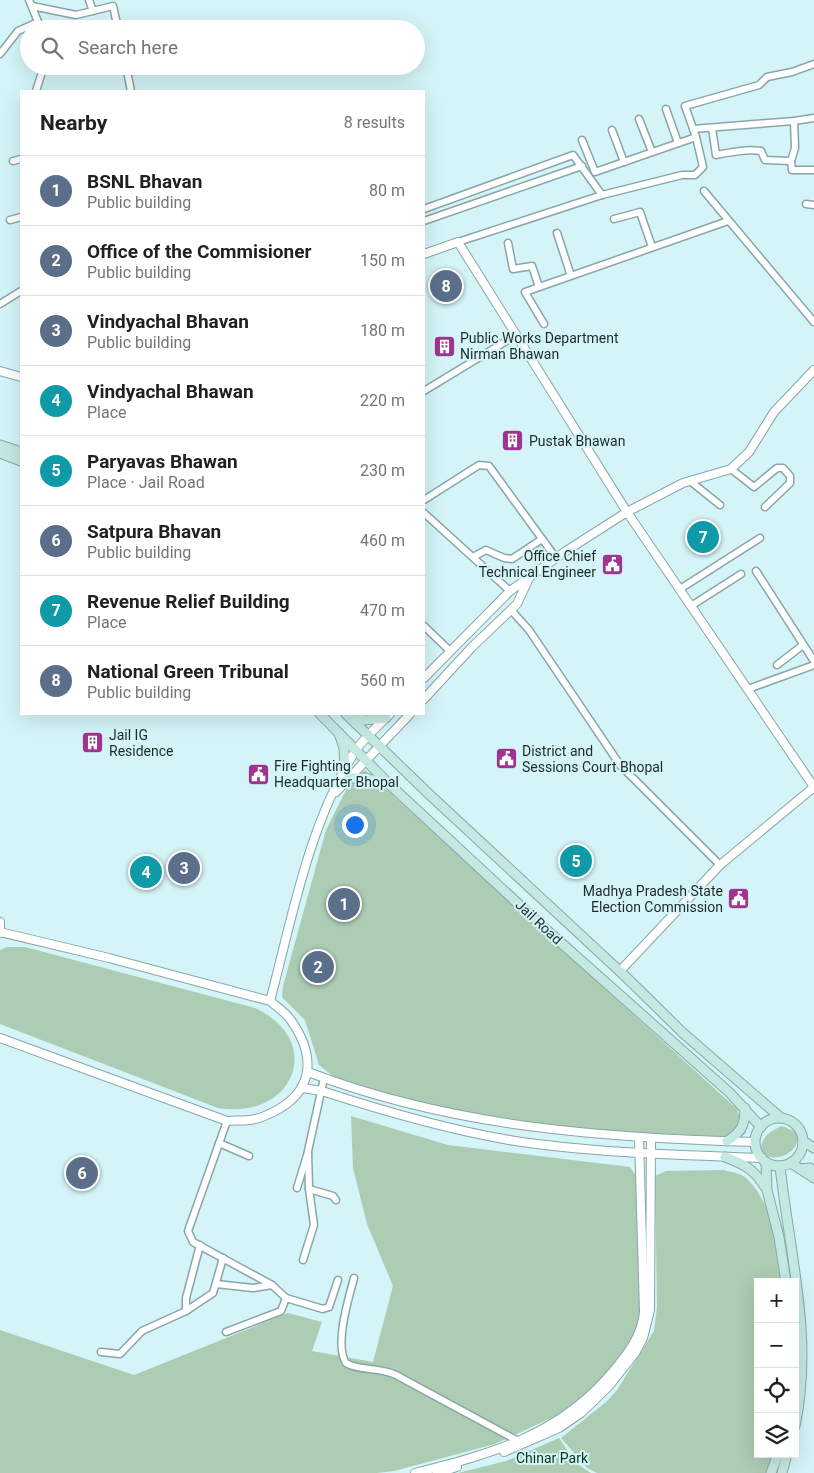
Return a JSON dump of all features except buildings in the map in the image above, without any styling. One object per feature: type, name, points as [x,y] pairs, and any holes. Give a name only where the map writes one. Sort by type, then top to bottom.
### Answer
[{"type":"main road","points":[[0,445],[20,452]]},
{"type":"main road","points":[[0,452],[20,461]]},
{"type":"main road","name":"Jail Road","points":[[321,715],[357,749],[389,784],[540,924],[745,1108],[761,1127]]},
{"type":"main road","name":"Jail Road","points":[[347,715],[620,971],[683,1033],[780,1118]]},
{"type":"main road","points":[[349,715],[365,720],[388,716]]},
{"type":"main road","points":[[337,730],[344,748],[347,774],[389,784]]},
{"type":"main road","points":[[727,1141],[741,1131],[745,1123],[745,1108]]},
{"type":"main road","points":[[766,1190],[764,1160],[755,1142],[761,1127],[767,1121],[780,1118],[796,1124],[804,1141],[814,1148]]},
{"type":"main road","points":[[764,1160],[780,1166],[790,1163],[800,1154],[804,1141]]},
{"type":"main road","points":[[726,1157],[745,1164],[758,1174],[766,1190],[779,1237],[785,1278]]},
{"type":"main road","points":[[790,1163],[814,1178]]},
{"type":"main road","points":[[780,1166],[785,1215],[796,1260],[803,1331],[804,1372],[797,1413]]},
{"type":"main road","points":[[800,1169],[812,1169]]},
{"type":"main road","points":[[771,1473],[777,1458]]},
{"type":"main road","points":[[782,1473],[786,1458]]},
{"type":"street","points":[[89,0],[92,11]]},
{"type":"street","points":[[30,3],[76,15],[113,6],[116,20]]},
{"type":"street","points":[[30,3],[37,20]]},
{"type":"street","points":[[0,54],[20,30]]},
{"type":"street","points":[[425,254],[602,195],[682,175],[695,175],[703,167],[694,129],[685,106],[758,85],[768,77],[792,72],[814,64]]},
{"type":"street","points":[[36,90],[41,75]]},
{"type":"street","points":[[128,75],[131,90]]},
{"type":"street","points":[[666,109],[678,143]]},
{"type":"street","points":[[639,118],[652,152]]},
{"type":"street","points":[[694,129],[794,122],[814,118]]},
{"type":"street","points":[[794,122],[795,148],[791,161],[792,172],[814,170]]},
{"type":"street","points":[[712,128],[716,155],[734,150],[751,150],[761,151],[765,160],[791,161]]},
{"type":"street","points":[[612,130],[624,162]]},
{"type":"street","points":[[582,140],[595,172],[696,137]]},
{"type":"street","points":[[425,209],[573,156],[602,195]]},
{"type":"street","points":[[13,162],[20,159]]},
{"type":"street","points":[[425,221],[582,166]]},
{"type":"street","points":[[704,191],[814,322]]},
{"type":"street","points":[[806,204],[814,205]]},
{"type":"street","points":[[614,219],[640,212],[652,248]]},
{"type":"street","points":[[10,220],[20,217]]},
{"type":"street","points":[[544,324],[524,292],[728,220]]},
{"type":"street","points":[[557,233],[571,276]]},
{"type":"street","points":[[458,242],[627,512],[814,787],[720,865],[620,971]]},
{"type":"street","points":[[508,243],[513,269],[532,266],[539,287]]},
{"type":"street","points":[[0,304],[20,292]]},
{"type":"street","points":[[425,389],[516,335]]},
{"type":"street","points":[[425,677],[510,591],[556,558],[627,512],[690,481],[731,469],[749,452],[774,412],[814,370]]},
{"type":"street","points":[[0,371],[20,377]]},
{"type":"street","points":[[425,499],[480,465],[485,464],[489,466],[556,558]]},
{"type":"street","points":[[731,469],[754,487],[777,468],[782,468],[790,476],[790,483],[765,507]]},
{"type":"street","points":[[690,481],[720,505]]},
{"type":"street","points":[[425,514],[510,591]]},
{"type":"street","points":[[680,589],[760,538]]},
{"type":"street","points":[[473,557],[486,550],[504,558],[512,559],[542,539]]},
{"type":"street","points":[[756,571],[814,661]]},
{"type":"street","points":[[691,606],[741,574]]},
{"type":"street","points":[[425,698],[472,646],[511,610],[520,599],[528,578]]},
{"type":"street","points":[[511,610],[529,630],[620,764],[720,865]]},
{"type":"street","points":[[425,627],[450,651]]},
{"type":"street","points":[[777,665],[803,645]]},
{"type":"street","points":[[748,689],[814,665]]},
{"type":"street","points":[[347,774],[367,760],[409,715]]},
{"type":"street","points":[[270,1001],[313,842],[332,798],[347,774],[357,749],[388,716]]},
{"type":"street","points":[[0,922],[0,932],[109,958],[270,1001],[290,1018],[301,1037],[308,1072],[302,1088],[286,1104],[270,1114],[251,1120],[227,1121],[0,1038]]},
{"type":"street","points":[[308,1072],[435,1110],[550,1130],[639,1138],[755,1142]]},
{"type":"street","points":[[297,1188],[308,1151],[324,1078]]},
{"type":"street","points":[[302,1088],[322,1091],[442,1126],[509,1140],[650,1153],[764,1160]]},
{"type":"street","points":[[227,1121],[188,1231],[193,1242],[272,1285],[286,1298],[326,1309],[338,1280]]},
{"type":"street","points":[[415,1473],[489,1453],[551,1425],[575,1410],[597,1391],[626,1355],[640,1329],[644,1312],[639,1138]]},
{"type":"street","points":[[437,1473],[486,1459],[560,1428],[581,1413],[601,1394],[635,1353],[646,1331],[650,1310],[651,1138]]},
{"type":"street","points":[[219,1143],[248,1156]]},
{"type":"street","points":[[302,1260],[314,1225],[309,1189],[308,1151]]},
{"type":"street","points":[[309,1189],[333,1196],[336,1200]]},
{"type":"street","points":[[186,1311],[186,1298],[200,1245]]},
{"type":"street","points":[[101,1352],[120,1354],[142,1331],[186,1311],[213,1293],[223,1258]]},
{"type":"street","points":[[354,1278],[343,1324],[342,1349],[346,1363],[359,1368],[378,1368],[390,1372],[518,1441]]},
{"type":"street","points":[[216,1284],[253,1288],[272,1285]]},
{"type":"street","points":[[226,1332],[280,1311],[286,1298]]},
{"type":"green space","points":[[365,770],[737,1109],[746,1133],[735,1140],[620,1136],[450,1112],[337,1079],[319,1065],[305,1020],[282,997],[283,986],[326,830],[348,786]]},
{"type":"green space","points":[[7,947],[25,947],[255,1008],[277,1022],[290,1039],[295,1057],[292,1075],[282,1090],[266,1102],[244,1109],[218,1108],[0,1024],[0,950]]},
{"type":"green space","points":[[351,1116],[448,1145],[630,1167],[639,1180],[641,1288],[639,1319],[629,1344],[595,1386],[562,1413],[495,1444],[394,1471],[377,1473],[0,1473],[0,1330],[134,1375],[288,1313],[322,1322],[312,1351],[373,1362],[393,1286],[367,1224],[353,1168]]},
{"type":"green space","points":[[782,1126],[796,1132],[798,1139],[796,1145],[792,1150],[780,1157],[766,1156],[761,1151],[764,1138],[770,1132]]},
{"type":"green space","points":[[724,1170],[744,1176],[755,1188],[768,1212],[781,1278],[754,1278],[754,1458],[772,1458],[767,1473],[597,1473],[587,1468],[561,1438],[606,1402],[617,1390],[654,1331],[657,1307],[655,1176],[666,1171]]},
{"type":"green space","name":"Chinar Park","points":[[559,1438],[576,1463],[591,1473],[458,1473],[506,1461]]},
{"type":"place","name":"National Green Tribunal","points":[[446,286]]},
{"type":"place","name":"Public Works Department Nirman Bhawan","points":[[444,346]]},
{"type":"place","name":"Pustak Bhawan","points":[[513,441]]},
{"type":"place","name":"Revenue Relief Building","points":[[703,537]]},
{"type":"place","name":"Office Chief Technical Engineer","points":[[612,564]]},
{"type":"place","name":"Jail IG Residence","points":[[93,743]]},
{"type":"place","name":"District and Sessions Court Bhopal","points":[[506,759]]},
{"type":"place","name":"Fire Fighting Headquarter Bhopal","points":[[258,774]]},
{"type":"place","name":"Paryavas Bhawan","points":[[576,861]]},
{"type":"place","name":"Vindyachal Bhavan","points":[[184,868]]},
{"type":"place","name":"Vindyachal Bhawan","points":[[146,872]]},
{"type":"place","name":"Madhya Pradesh State Election Commission","points":[[739,899]]},
{"type":"place","name":"BSNL Bhavan","points":[[344,904]]},
{"type":"place","name":"Office of the Commisioner","points":[[318,967]]},
{"type":"place","name":"Satpura Bhavan","points":[[82,1173]]}]
